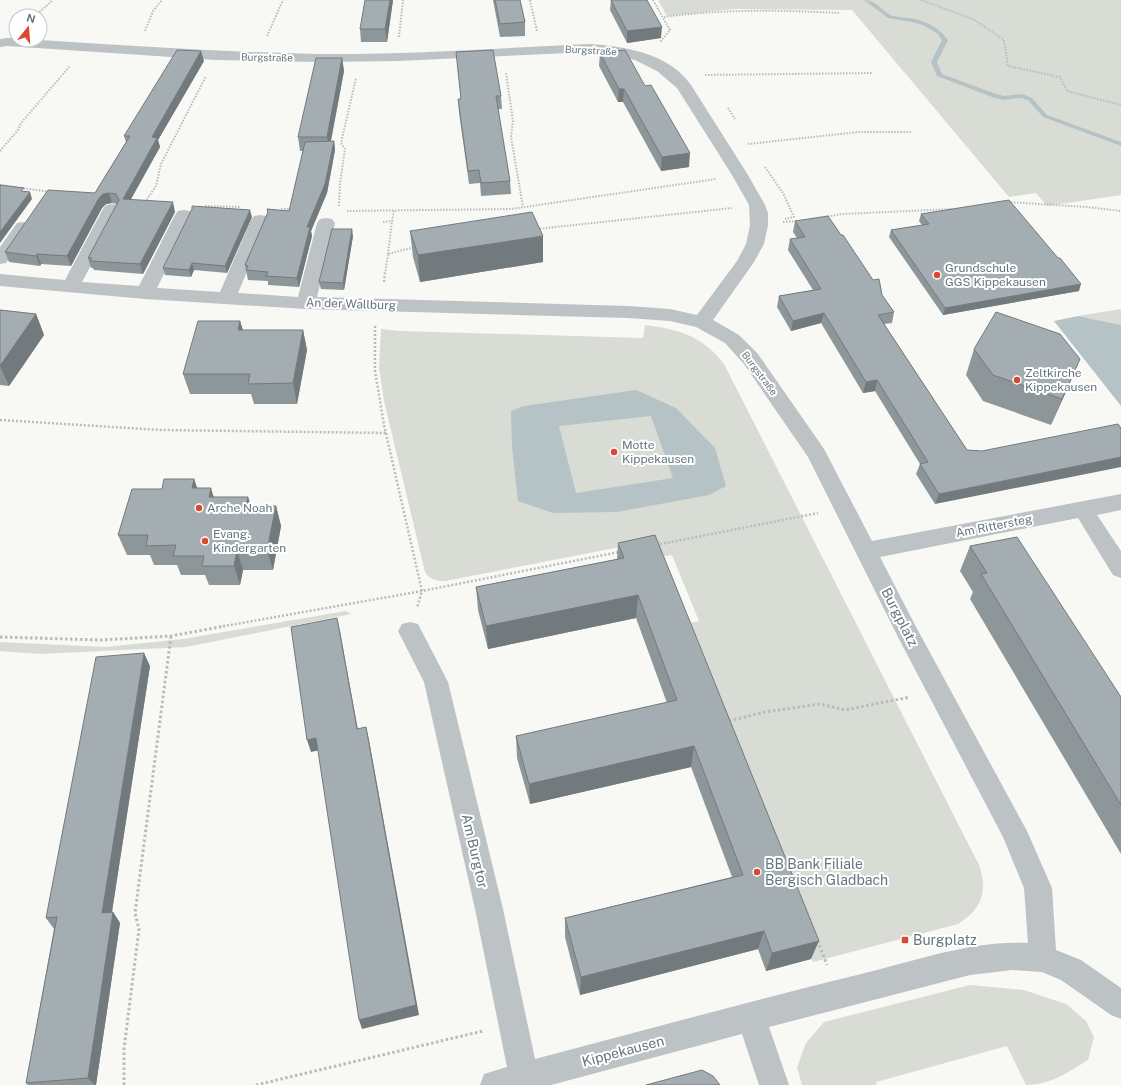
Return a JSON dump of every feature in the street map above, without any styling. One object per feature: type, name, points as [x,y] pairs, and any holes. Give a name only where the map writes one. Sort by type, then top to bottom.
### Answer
[{"type":"street","name":"Burgstraße","points":[[0,43],[7,42],[216,56],[360,58],[574,48],[611,50],[639,56],[658,64],[672,73],[683,85],[740,175],[757,205],[759,213],[759,224],[755,244],[745,262],[702,322],[732,339],[751,359],[817,454],[866,551]]},
{"type":"street","points":[[0,259],[50,194]]},
{"type":"street","points":[[70,287],[112,209]]},
{"type":"street","points":[[145,293],[191,210]]},
{"type":"street","points":[[306,303],[332,217]]},
{"type":"street","points":[[227,298],[260,220]]},
{"type":"street","name":"An der Wallburg","points":[[0,280],[145,293],[306,303],[628,312],[670,315],[702,322]]},
{"type":"street","name":"Am Rittersteg","points":[[866,551],[1121,502]]},
{"type":"street","points":[[1084,509],[1090,522],[1121,568]]},
{"type":"street","name":"Burgplatz","points":[[866,551],[907,632],[1014,831],[1038,888],[1043,958]]},
{"type":"street","name":"Am Burgtor","points":[[410,631],[436,682],[489,909],[524,1077]]},
{"type":"street","points":[[774,1085],[751,1017],[970,961],[1012,956],[1043,958],[1070,970],[1121,1006]]},
{"type":"street","name":"Kippekausen","points":[[495,1085],[751,1017]]},
{"type":"path","points":[[44,8],[53,0]]},
{"type":"path","points":[[132,51],[147,27],[153,11],[162,0]]},
{"type":"path","points":[[258,57],[283,0]]},
{"type":"path","points":[[398,57],[403,0]]},
{"type":"path","points":[[530,0],[542,50]]},
{"type":"path","points":[[653,0],[670,30],[658,43]]},
{"type":"path","points":[[921,0],[974,19],[1004,40],[1008,66],[1060,77],[1067,91],[1121,105]]},
{"type":"path","points":[[664,17],[708,11],[733,10],[792,10],[839,13]]},
{"type":"path","points":[[0,151],[18,130],[21,123],[86,48]]},
{"type":"path","points":[[503,52],[513,121],[511,138],[523,207]]},
{"type":"path","points":[[144,202],[156,186],[161,164],[216,56]]},
{"type":"path","points":[[332,217],[340,183],[344,149],[341,143],[360,58]]},
{"type":"path","points":[[704,75],[814,73],[872,74]]},
{"type":"path","points":[[748,144],[859,132],[912,132]]},
{"type":"path","points":[[345,211],[511,209],[740,175]]},
{"type":"path","points":[[0,184],[50,194]]},
{"type":"path","points":[[138,202],[152,203]]},
{"type":"path","points":[[1004,202],[1087,207],[1121,211]]},
{"type":"path","points":[[534,229],[757,205]]},
{"type":"path","points":[[191,210],[245,207]]},
{"type":"path","points":[[276,209],[300,209]]},
{"type":"path","points":[[819,218],[842,214],[960,209]]},
{"type":"path","points":[[394,211],[380,304],[375,325],[375,371],[386,433],[422,591],[410,631]]},
{"type":"path","points":[[759,224],[804,220]]},
{"type":"path","points":[[383,222],[392,221]]},
{"type":"path","points":[[388,254],[421,245]]},
{"type":"path","points":[[0,420],[161,430],[386,433]]},
{"type":"path","points":[[648,546],[844,508]]},
{"type":"path","points":[[0,637],[45,640],[100,640],[171,636],[422,591],[625,551]]},
{"type":"path","points":[[124,1085],[124,1049],[139,929],[135,913],[171,636]]},
{"type":"path","points":[[729,721],[765,712],[820,704],[845,710],[856,709],[940,691]]},
{"type":"path","points":[[727,716],[732,728]]},
{"type":"path","points":[[803,902],[838,994]]},
{"type":"path","points":[[256,1085],[452,1040],[513,1023]]},
{"type":"shaded area","points":[[658,0],[1121,0],[1121,195],[1047,206],[1036,193],[1009,197],[852,10],[734,9],[667,16]]},
{"type":"shaded area","points":[[1121,309],[1121,325],[1078,316]]},
{"type":"shaded area","points":[[1078,316],[1121,325],[1121,406],[1054,321]]},
{"type":"shaded area","points":[[645,325],[679,332],[698,340],[716,354],[724,364],[979,865],[983,884],[981,899],[973,912],[958,924],[813,962],[680,625],[699,621],[672,555],[654,558],[646,542],[445,581],[434,580],[425,572],[384,401],[379,367],[381,329],[400,331],[643,338]]},
{"type":"shaded area","points":[[636,390],[676,408],[715,448],[726,486],[709,495],[617,512],[553,513],[518,501],[512,447],[511,411],[524,406]],"holes":[[[651,416],[673,478],[576,493],[559,426]]]},
{"type":"shaded area","points":[[346,611],[351,614],[186,647],[40,654],[0,651],[0,642],[105,647],[183,639]]},
{"type":"shaded area","points":[[970,985],[1024,990],[1066,1004],[1086,1021],[1094,1037],[1088,1060],[1059,1077],[1043,1083],[1026,1085],[1007,1046],[876,1082],[877,1085],[802,1085],[797,1067],[806,1043],[824,1022]]},
{"type":"building","points":[[365,0],[390,0],[385,29],[360,29]]},
{"type":"building","points":[[495,0],[520,0],[525,22],[500,24]]},
{"type":"building","points":[[611,0],[647,0],[662,27],[627,31]]},
{"type":"building","points":[[177,50],[201,51],[152,137],[157,138],[123,199],[173,202],[140,264],[90,261],[92,258],[88,258],[119,200],[116,194],[109,193],[103,194],[99,198],[67,256],[37,254],[36,256],[5,252],[48,190],[95,193],[130,136],[124,136]]},
{"type":"building","points":[[493,50],[501,96],[496,96],[510,181],[481,183],[479,170],[468,171],[458,99],[461,99],[456,52]]},
{"type":"building","points":[[625,50],[645,86],[651,85],[690,153],[662,157],[624,89],[619,89],[600,53]]},
{"type":"building","points":[[316,58],[342,58],[327,137],[298,137]]},
{"type":"building","points":[[334,141],[325,184],[307,227],[310,227],[297,278],[266,276],[268,272],[246,270],[248,266],[245,265],[268,212],[267,209],[289,211],[305,142]]},
{"type":"building","points":[[0,185],[24,188],[21,191],[30,192],[0,232]]},
{"type":"building","points":[[1009,200],[1081,284],[945,308],[891,230],[929,224],[921,214]]},
{"type":"building","points":[[192,206],[250,210],[225,266],[192,263],[189,270],[163,268],[192,209]]},
{"type":"building","points":[[532,212],[543,236],[418,255],[410,231]]},
{"type":"building","points":[[828,216],[841,235],[843,235],[873,280],[879,279],[882,295],[894,312],[878,315],[967,450],[982,451],[1118,424],[1121,428],[1121,457],[939,494],[920,464],[928,462],[877,380],[866,382],[824,313],[793,321],[779,296],[821,289],[790,239],[805,237],[795,221]]},
{"type":"building","points":[[332,229],[352,229],[343,283],[319,282]]},
{"type":"building","points":[[0,310],[36,314],[0,366]]},
{"type":"building","points":[[996,312],[1060,334],[1080,359],[1062,399],[993,375],[974,349]]},
{"type":"building","points":[[198,321],[240,321],[238,330],[303,330],[293,383],[248,384],[250,374],[183,374]]},
{"type":"building","name":"Evang. Kindergarten","points":[[164,479],[194,479],[192,488],[211,488],[209,497],[248,497],[246,506],[276,506],[267,550],[237,550],[234,566],[202,566],[204,556],[173,556],[176,545],[146,546],[148,535],[118,535],[132,489],[162,489]]},
{"type":"building","points":[[655,535],[819,941],[772,953],[764,931],[581,977],[565,918],[743,875],[694,746],[529,784],[516,736],[677,700],[638,595],[486,626],[476,587],[624,558],[618,543]]},
{"type":"building","points":[[1017,537],[1121,697],[1121,805],[981,574],[987,573],[970,546]]},
{"type":"building","points":[[337,618],[357,729],[366,727],[416,1005],[359,1020],[316,738],[307,740],[291,627]]},
{"type":"building","points":[[144,653],[102,913],[113,912],[88,1078],[26,1083],[57,917],[46,918],[96,657]]},
{"type":"building","points":[[702,1070],[713,1076],[720,1085],[646,1085]]},
{"type":"waterway","points":[[867,0],[890,17],[913,20],[925,24],[940,33],[945,40],[934,62],[939,75],[994,96],[1004,98],[1022,96],[1030,99],[1045,116],[1121,144]]},
{"type":"place","name":"Grundschule GGS Kippekausen","points":[[937,275]]},
{"type":"place","name":"Zeltkirche Kippekausen","points":[[1017,380]]},
{"type":"place","name":"Motte Kippekausen","points":[[614,452]]},
{"type":"place","name":"Arche Noah","points":[[199,508]]},
{"type":"place","name":"Evang. Kindergarten","points":[[205,541]]},
{"type":"place","name":"BB Bank Filiale Bergisch Gladbach","points":[[757,872]]},
{"type":"place","name":"Burgplatz","points":[[905,940]]}]
